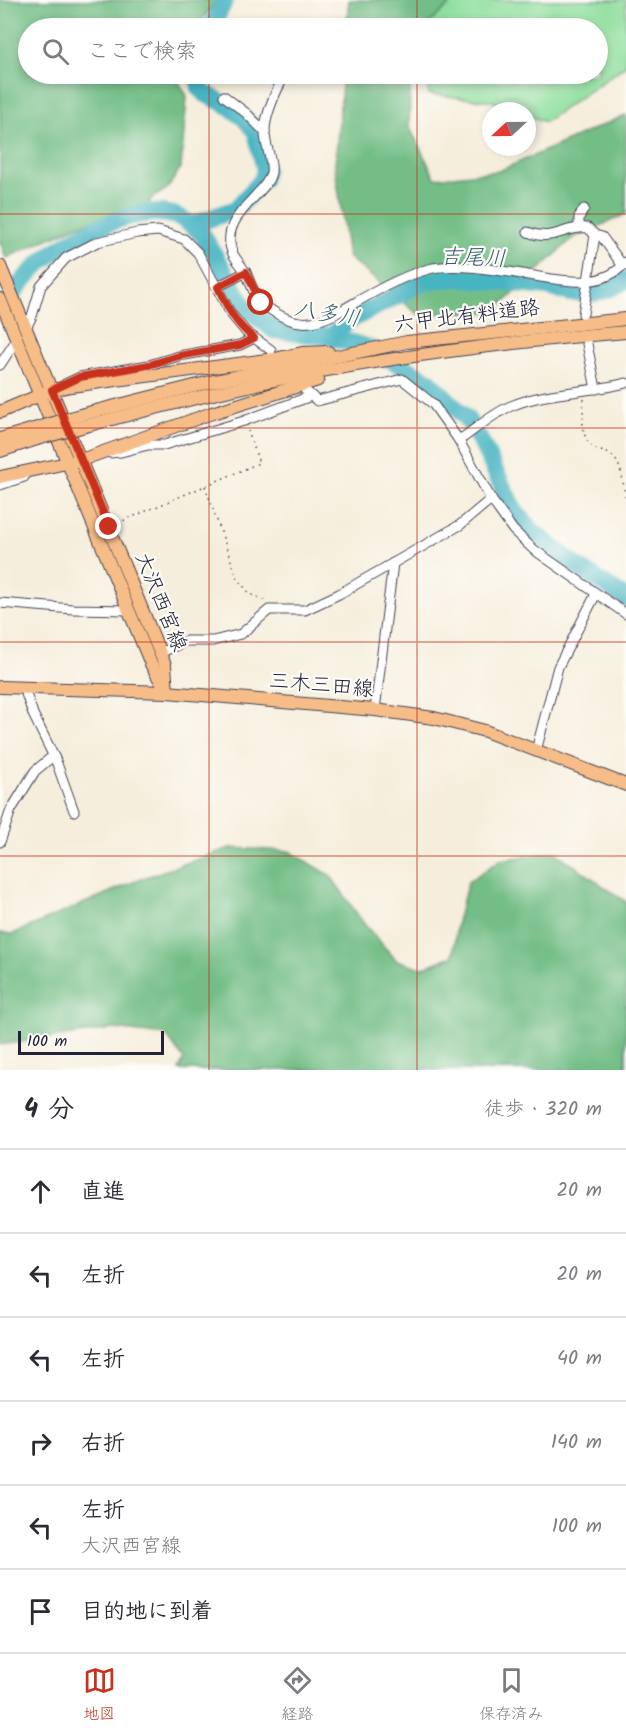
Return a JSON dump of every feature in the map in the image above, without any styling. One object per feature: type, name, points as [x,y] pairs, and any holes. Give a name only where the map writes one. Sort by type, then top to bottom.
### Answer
[{"type":"main road","name":"大沢西宮線","points":[[0,266],[40,395],[151,664],[167,692]]},
{"type":"main road","name":"大沢西宮線","points":[[0,299],[52,390],[165,664],[167,692]]},
{"type":"main road","name":"六甲北有料道路","points":[[0,439],[36,434],[201,384],[358,351],[407,342],[626,319]]},
{"type":"main road","name":"六甲北有料道路","points":[[87,420],[272,381],[409,357],[538,339],[626,332]]},
{"type":"main road","points":[[2,410],[52,390],[274,359],[302,353],[358,351]]},
{"type":"main road","points":[[0,477],[81,460],[273,392],[409,357]]},
{"type":"main road","name":"六甲北有料道路","points":[[0,451],[36,434]]},
{"type":"main road","name":"三木三田線","points":[[0,687],[167,692],[375,710],[434,718],[485,731],[626,785]]},
{"type":"street","points":[[280,84],[269,111],[265,132],[272,163],[270,176],[231,228],[229,243],[261,303],[287,319],[302,323],[316,322],[337,315],[398,280],[435,268],[485,268],[587,284],[610,276],[624,264],[602,237],[595,235],[588,228],[579,227],[555,236],[534,235],[528,232]]},
{"type":"street","points":[[224,96],[265,132]]},
{"type":"street","points":[[579,227],[579,218],[584,208]]},
{"type":"street","points":[[0,365],[32,316],[41,286],[66,258],[97,242],[136,233],[158,231],[184,240],[198,253],[219,287],[231,314],[246,332],[271,350]]},
{"type":"street","points":[[583,314],[595,235]]},
{"type":"street","points":[[219,287],[244,273]]},
{"type":"street","points":[[52,390],[80,377],[240,345],[254,338]]},
{"type":"street","points":[[587,344],[596,389]]},
{"type":"street","points":[[102,453],[121,452],[148,445],[164,445],[244,421],[308,393],[317,401],[402,379],[433,404],[461,438],[491,499],[513,530],[533,549],[626,614]]},
{"type":"street","points":[[461,438],[509,406],[542,396],[626,383]]},
{"type":"street","points":[[0,485],[48,468]]},
{"type":"street","points":[[160,653],[186,641],[213,641],[241,634],[269,610],[304,610],[339,594],[460,525],[491,499]]},
{"type":"street","points":[[375,710],[393,563]]},
{"type":"street","points":[[536,751],[558,668],[596,594]]},
{"type":"street","points":[[0,603],[73,609],[129,610]]},
{"type":"street","points":[[24,688],[74,811]]},
{"type":"street","points":[[0,842],[11,810],[35,771],[53,756]]},
{"type":"path","points":[[584,391],[583,432],[588,443],[596,450],[611,454],[619,466],[626,500]]},
{"type":"path","points":[[109,527],[259,463],[244,421]]},
{"type":"path","points":[[205,486],[237,578],[250,594],[269,602],[269,610]]},
{"type":"green space","points":[[0,0],[216,0],[203,18],[18,18],[18,84],[180,84],[187,96],[181,167],[168,188],[150,200],[151,214],[109,215],[77,226],[6,258],[0,242]]},
{"type":"green space","points":[[349,0],[455,0],[435,18],[347,18]]},
{"type":"green space","points":[[437,0],[626,0],[626,65],[608,78],[608,18],[429,18]]},
{"type":"green space","points":[[342,84],[411,84],[409,126],[435,178],[499,171],[626,115],[626,214],[573,238],[494,312],[418,314],[348,257],[335,166]]},
{"type":"green space","points":[[427,84],[599,84],[545,122],[536,118],[536,102],[492,101],[429,94]]},
{"type":"green space","points":[[230,848],[289,851],[330,875],[364,924],[396,960],[422,968],[453,956],[457,922],[468,882],[500,860],[555,852],[626,902],[626,1070],[179,1070],[184,1059],[166,1035],[114,1029],[0,1045],[0,933],[13,934],[143,878]]},
{"type":"waterway","points":[[216,18],[225,0]]},
{"type":"waterway","points":[[192,225],[236,209],[262,180],[265,170],[256,132],[229,106],[204,93],[199,84]]},
{"type":"waterway","name":"八多川","points":[[3,308],[37,266],[83,235],[142,214],[160,213],[180,217],[202,234],[245,307],[274,330],[326,336],[370,348],[429,381],[467,419],[481,442],[514,510],[533,532],[578,567],[626,598]]},
{"type":"waterway","name":"吉尾川","points":[[330,337],[348,321],[424,282],[454,278],[548,287],[570,293],[596,293],[626,280]]},
{"type":"route","points":[[109,527],[52,390],[80,377],[240,345],[254,338],[231,314],[218,287],[246,272],[261,303]]}]
